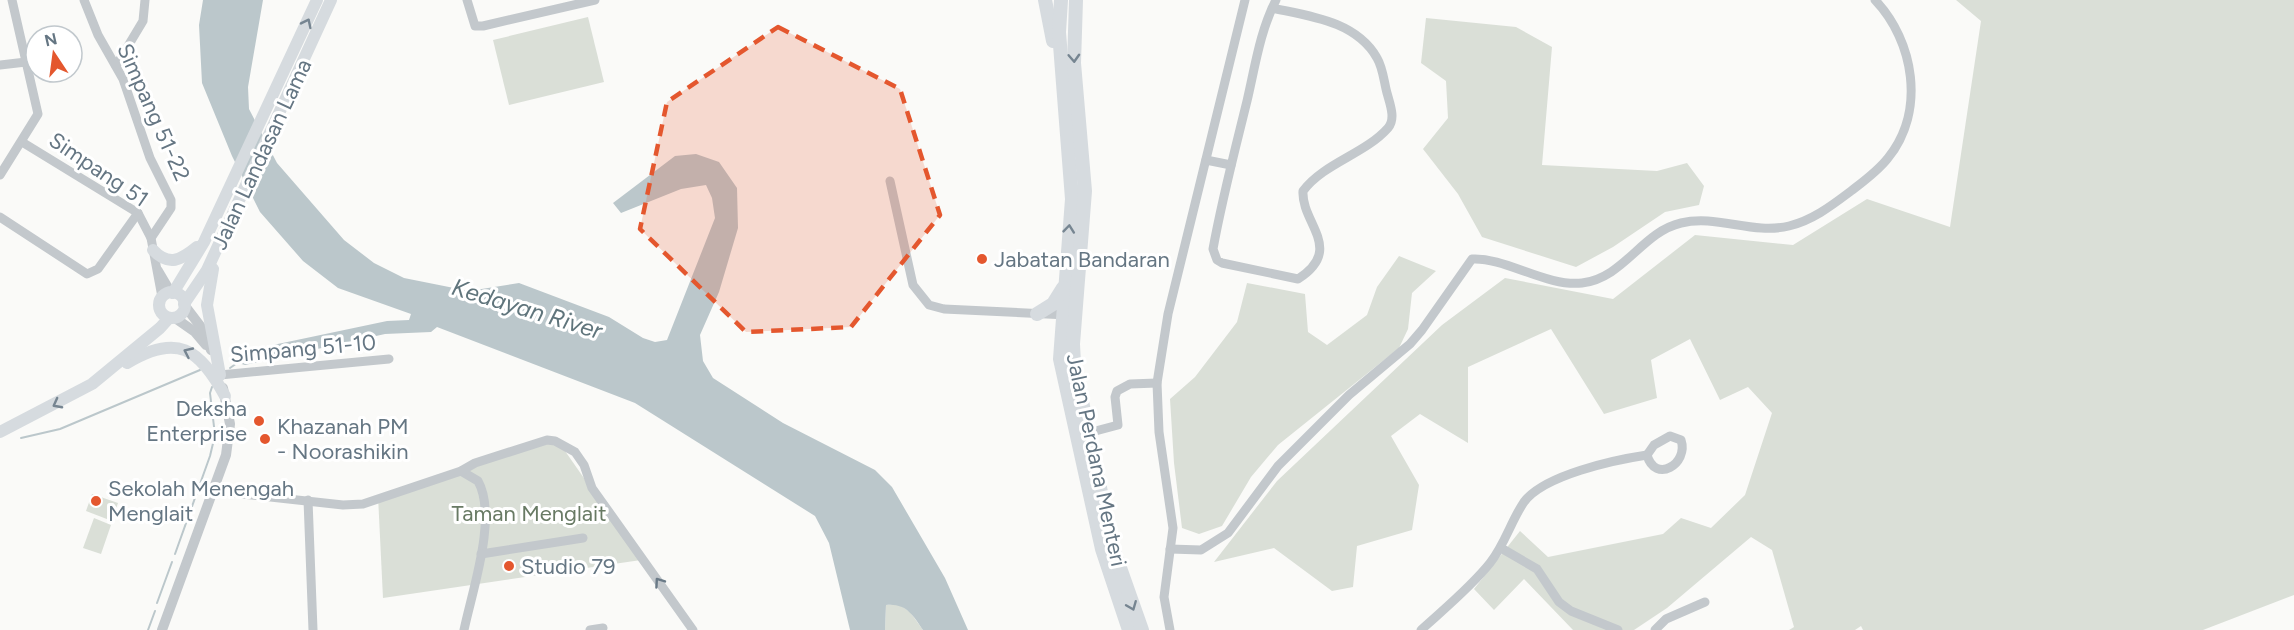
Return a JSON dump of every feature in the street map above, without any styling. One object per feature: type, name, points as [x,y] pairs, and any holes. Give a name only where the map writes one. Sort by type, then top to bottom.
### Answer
[{"type":"main road","name":"Jalan Landasan Lama","points":[[169,294],[204,242],[317,0]]},
{"type":"main road","name":"Jalan Landasan Lama","points":[[184,305],[196,290],[219,244],[331,0]]},
{"type":"main road","points":[[1046,0],[1063,84]]},
{"type":"main road","name":"Jalan Perdana Menteri","points":[[1060,0],[1059,32],[1072,184],[1064,288],[1074,363],[1117,565],[1142,630]]},
{"type":"main road","name":"Jalan Perdana Menteri","points":[[1076,0],[1074,63],[1086,191],[1068,315],[1059,341],[1062,374],[1102,549],[1130,630]]},
{"type":"main road","points":[[152,244],[160,257],[174,262],[184,258],[204,242]]},
{"type":"main road","points":[[219,244],[207,305],[220,375]]},
{"type":"main road","points":[[1059,341],[1050,322],[1037,314],[1053,304],[1064,288]]},
{"type":"main road","points":[[92,384],[172,318],[181,315],[184,305],[180,296],[169,294],[159,309],[172,318]]},
{"type":"main road","points":[[0,432],[92,384],[146,352],[173,346],[186,350],[203,361],[225,396]]},
{"type":"street","points":[[12,0],[24,53]]},
{"type":"street","name":"Simpang 51-22","points":[[84,0],[98,35],[116,66],[150,158],[171,200],[171,208],[152,244]]},
{"type":"street","points":[[116,66],[143,21],[145,0]]},
{"type":"street","points":[[467,0],[475,26],[483,26],[595,0]]},
{"type":"street","points":[[1170,630],[1164,597],[1172,510],[1159,432],[1157,383],[1168,314],[1245,0]]},
{"type":"street","points":[[1170,549],[1201,550],[1228,533],[1278,466],[1349,395],[1422,330],[1472,259],[1562,282],[1582,283],[1601,278],[1616,269],[1651,238],[1681,223],[1714,221],[1752,229],[1769,229],[1802,223],[1834,204],[1872,174],[1889,157],[1900,140],[1909,112],[1912,84],[1903,44],[1887,15],[1875,0]]},
{"type":"street","points":[[1274,4],[1337,24],[1366,44],[1377,58],[1392,111],[1390,126],[1381,135],[1317,177],[1303,191],[1302,198],[1318,233],[1320,250],[1308,270],[1298,279],[1217,260],[1213,249],[1264,29],[1274,4]]},
{"type":"street","points":[[0,65],[24,62]]},
{"type":"street","points":[[0,175],[38,114],[31,84]]},
{"type":"street","name":"Simpang 51","points":[[22,142],[138,213],[152,244],[157,268],[169,294]]},
{"type":"street","points":[[1206,160],[1231,165]]},
{"type":"street","points":[[890,181],[913,285],[929,305],[944,309],[1068,315]]},
{"type":"street","points":[[0,217],[87,274],[98,269],[138,213]]},
{"type":"street","points":[[162,630],[214,491],[229,439],[225,396],[220,375],[201,327],[184,305]]},
{"type":"street","points":[[172,318],[195,332],[211,352]]},
{"type":"street","name":"Simpang 51-10","points":[[220,375],[389,359]]},
{"type":"street","points":[[1088,433],[1118,425],[1115,397],[1117,391],[1130,384],[1157,383]]},
{"type":"street","points":[[214,491],[343,505],[363,504],[547,440],[571,449],[584,465],[592,488],[693,630]]},
{"type":"street","points":[[1421,630],[1483,572],[1501,548],[1525,501],[1536,491],[1604,464],[1647,455]]},
{"type":"street","points":[[461,471],[472,476],[483,490],[484,517],[481,554],[464,630]]},
{"type":"street","points":[[308,500],[313,630]]},
{"type":"street","points":[[481,554],[583,538]]},
{"type":"street","points":[[1501,548],[1537,569],[1559,602],[1571,611],[1618,630]]},
{"type":"street","points":[[1655,630],[1665,619],[1705,602]]},
{"type":"street","points":[[590,630],[603,628]]},
{"type":"highlighted area","points":[[778,27],[900,89],[940,215],[851,327],[746,332],[640,229],[667,102]]},
{"type":"green space","points":[[1956,0],[2294,0],[2294,595],[2203,630],[1863,630],[1861,626],[1855,630],[1789,630],[1794,627],[1772,550],[1751,537],[1667,608],[1634,630],[1573,630],[1524,579],[1494,610],[1474,589],[1520,531],[1548,557],[1663,534],[1681,518],[1711,528],[1745,495],[1772,413],[1748,387],[1720,400],[1690,339],[1651,360],[1657,398],[1604,414],[1551,329],[1468,367],[1468,443],[1420,414],[1391,436],[1419,485],[1412,530],[1357,546],[1353,587],[1332,591],[1274,548],[1214,562],[1277,481],[1442,325],[1505,278],[1613,299],[1695,235],[1793,245],[1867,199],[1950,227],[1981,21]]},
{"type":"green space","points":[[588,17],[604,82],[509,105],[493,40]]},
{"type":"green space","points":[[1426,18],[1516,27],[1552,47],[1542,165],[1657,171],[1687,163],[1704,186],[1699,205],[1665,212],[1613,247],[1576,267],[1482,237],[1458,194],[1423,149],[1448,118],[1446,81],[1421,63]]},
{"type":"green space","points":[[1399,256],[1436,271],[1412,293],[1408,329],[1399,348],[1278,445],[1251,477],[1222,526],[1199,534],[1182,528],[1174,463],[1170,399],[1195,377],[1237,322],[1247,283],[1305,294],[1308,332],[1327,345],[1367,315],[1377,287]]},
{"type":"green space","name":"Taman Menglait","points":[[556,438],[641,560],[383,598],[378,496]]},
{"type":"green space","points":[[92,494],[118,503],[112,521],[86,511]]},
{"type":"green space","points":[[94,518],[111,525],[101,554],[83,548]]},
{"type":"green space","points":[[898,604],[910,612],[923,630],[885,630],[886,605]]},
{"type":"water","name":"Kedayan River","points":[[203,0],[263,0],[248,87],[249,109],[277,163],[344,240],[374,263],[404,278],[469,291],[519,283],[609,317],[643,338],[655,342],[667,340],[715,218],[712,198],[706,185],[681,189],[621,213],[613,203],[675,156],[696,154],[719,162],[737,188],[738,228],[719,292],[700,335],[703,361],[713,378],[783,423],[875,470],[892,487],[945,578],[968,630],[923,630],[916,619],[904,608],[886,605],[885,630],[850,630],[829,543],[815,516],[635,403],[437,327],[431,332],[385,334],[245,365],[238,363],[236,357],[240,352],[387,321],[409,320],[411,314],[338,288],[303,261],[260,212],[232,156],[202,83],[199,25]]},
{"type":"waterway","points":[[230,368],[240,361]]},
{"type":"waterway","points":[[21,438],[60,429],[200,370]]},
{"type":"waterway","points":[[175,554],[210,456],[215,435],[210,393],[212,387]]},
{"type":"waterway","points":[[157,603],[172,562]]},
{"type":"waterway","points":[[148,630],[155,611]]},
{"type":"place","name":"Jabatan Bandaran","points":[[982,259]]},
{"type":"place","name":"Deksha Enterprise","points":[[259,421]]},
{"type":"place","name":"Khazanah PM - Noorashikin","points":[[265,439]]},
{"type":"place","name":"Sekolah Menengah Menglait","points":[[96,501]]},
{"type":"place","name":"Studio 79","points":[[509,566]]}]
